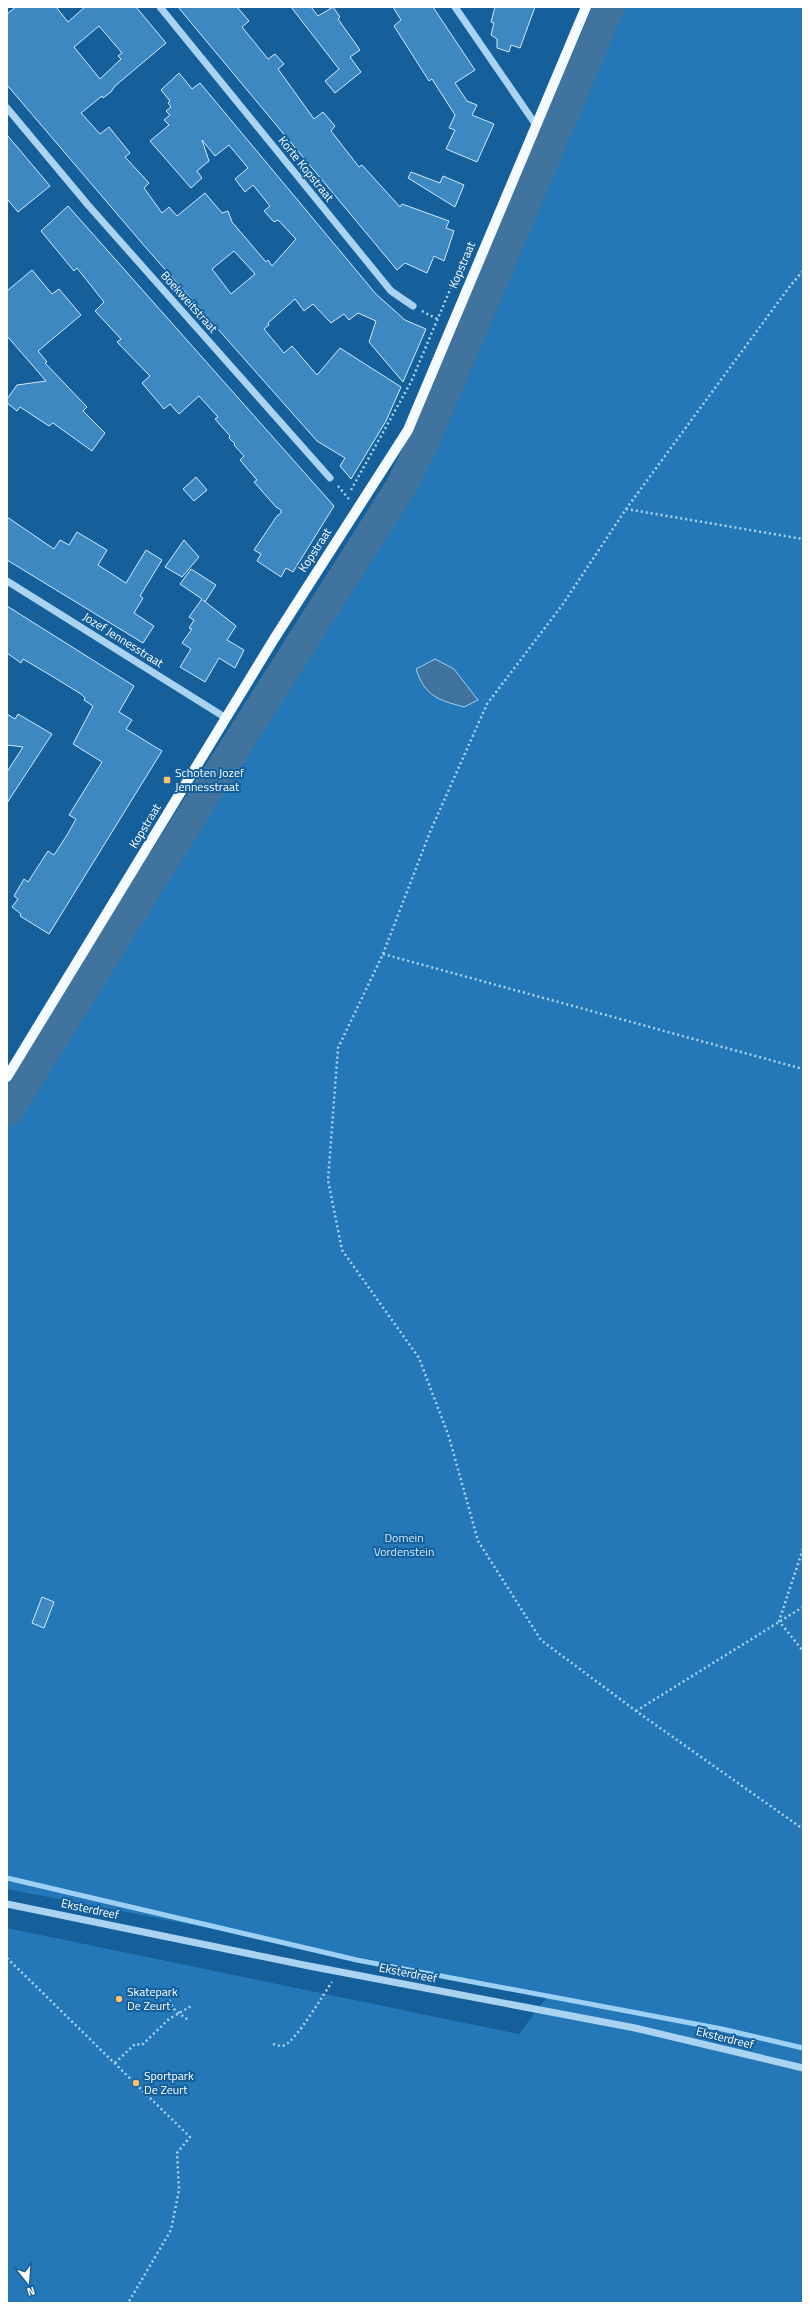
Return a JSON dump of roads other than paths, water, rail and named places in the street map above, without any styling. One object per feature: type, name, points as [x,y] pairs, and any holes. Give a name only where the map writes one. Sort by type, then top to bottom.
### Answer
[{"type":"main road","name":"Kopstraat","points":[[7,1078],[226,718],[357,508],[408,430],[450,326],[586,7]]},
{"type":"street","name":"Korte Kopstraat","points":[[160,7],[391,291],[413,306]]},
{"type":"street","points":[[455,7],[536,125]]},
{"type":"street","name":"Boekweitstraat","points":[[7,108],[88,205],[330,478]]},
{"type":"street","name":"Jozef Jennesstraat","points":[[7,581],[226,718]]},
{"type":"street","name":"Eksterdreef","points":[[7,1904],[339,1972],[635,2028],[803,2068]]},
{"type":"waterway","points":[[7,1112],[175,842],[400,488],[425,439],[609,7]]},
{"type":"waterway","points":[[7,1878],[357,1960],[722,2029],[803,2048]]},
{"type":"place","name":"Schoten Jozef Jennesstraat","points":[[167,780]]},
{"type":"place","name":"Skatepark De Zeurt","points":[[119,1999]]},
{"type":"place","name":"Sportpark De Zeurt","points":[[136,2083]]},
{"type":"park label","name":"Domein Vordenstein","points":[[404,1545]]}]
